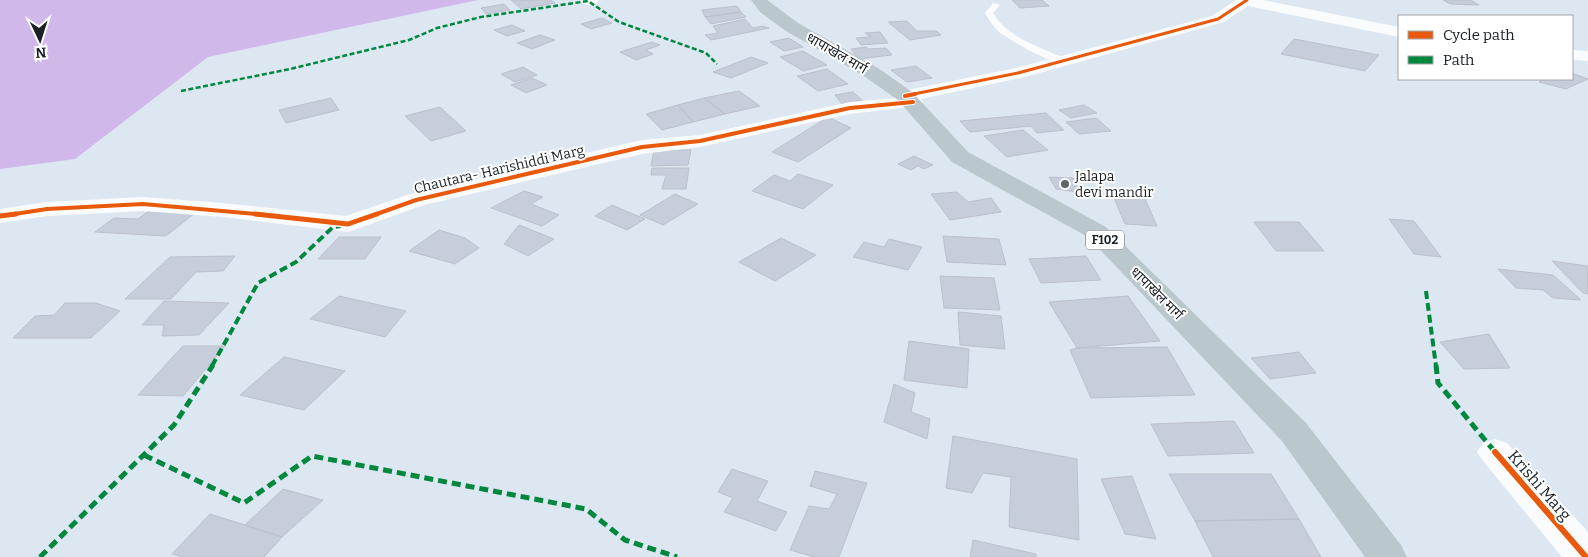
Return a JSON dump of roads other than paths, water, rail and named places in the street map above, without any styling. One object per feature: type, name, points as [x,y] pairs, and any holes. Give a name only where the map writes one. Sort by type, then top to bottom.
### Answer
[{"type":"main road","name":"धापाखेल मार्ग","points":[[759,0],[766,9],[792,27],[871,72],[909,99],[960,157],[1097,232],[1294,432],[1387,557]]},
{"type":"street","name":"Chautara- Harishiddi Marg","points":[[0,216],[47,209],[142,204],[223,210],[348,224],[416,200],[642,147],[700,141],[850,108],[909,99],[1018,73],[1218,19],[1246,1]]},
{"type":"street","points":[[1246,1],[1398,32]]},
{"type":"street","points":[[1573,55],[1588,56]]},
{"type":"street","name":"Krishi Marg","points":[[1494,452],[1586,557]]},
{"type":"lane","points":[[996,6],[989,13],[991,20],[1001,29],[1064,60]]},
{"type":"place","name":"Jalapa devi mandir","points":[[1065,184]]}]
